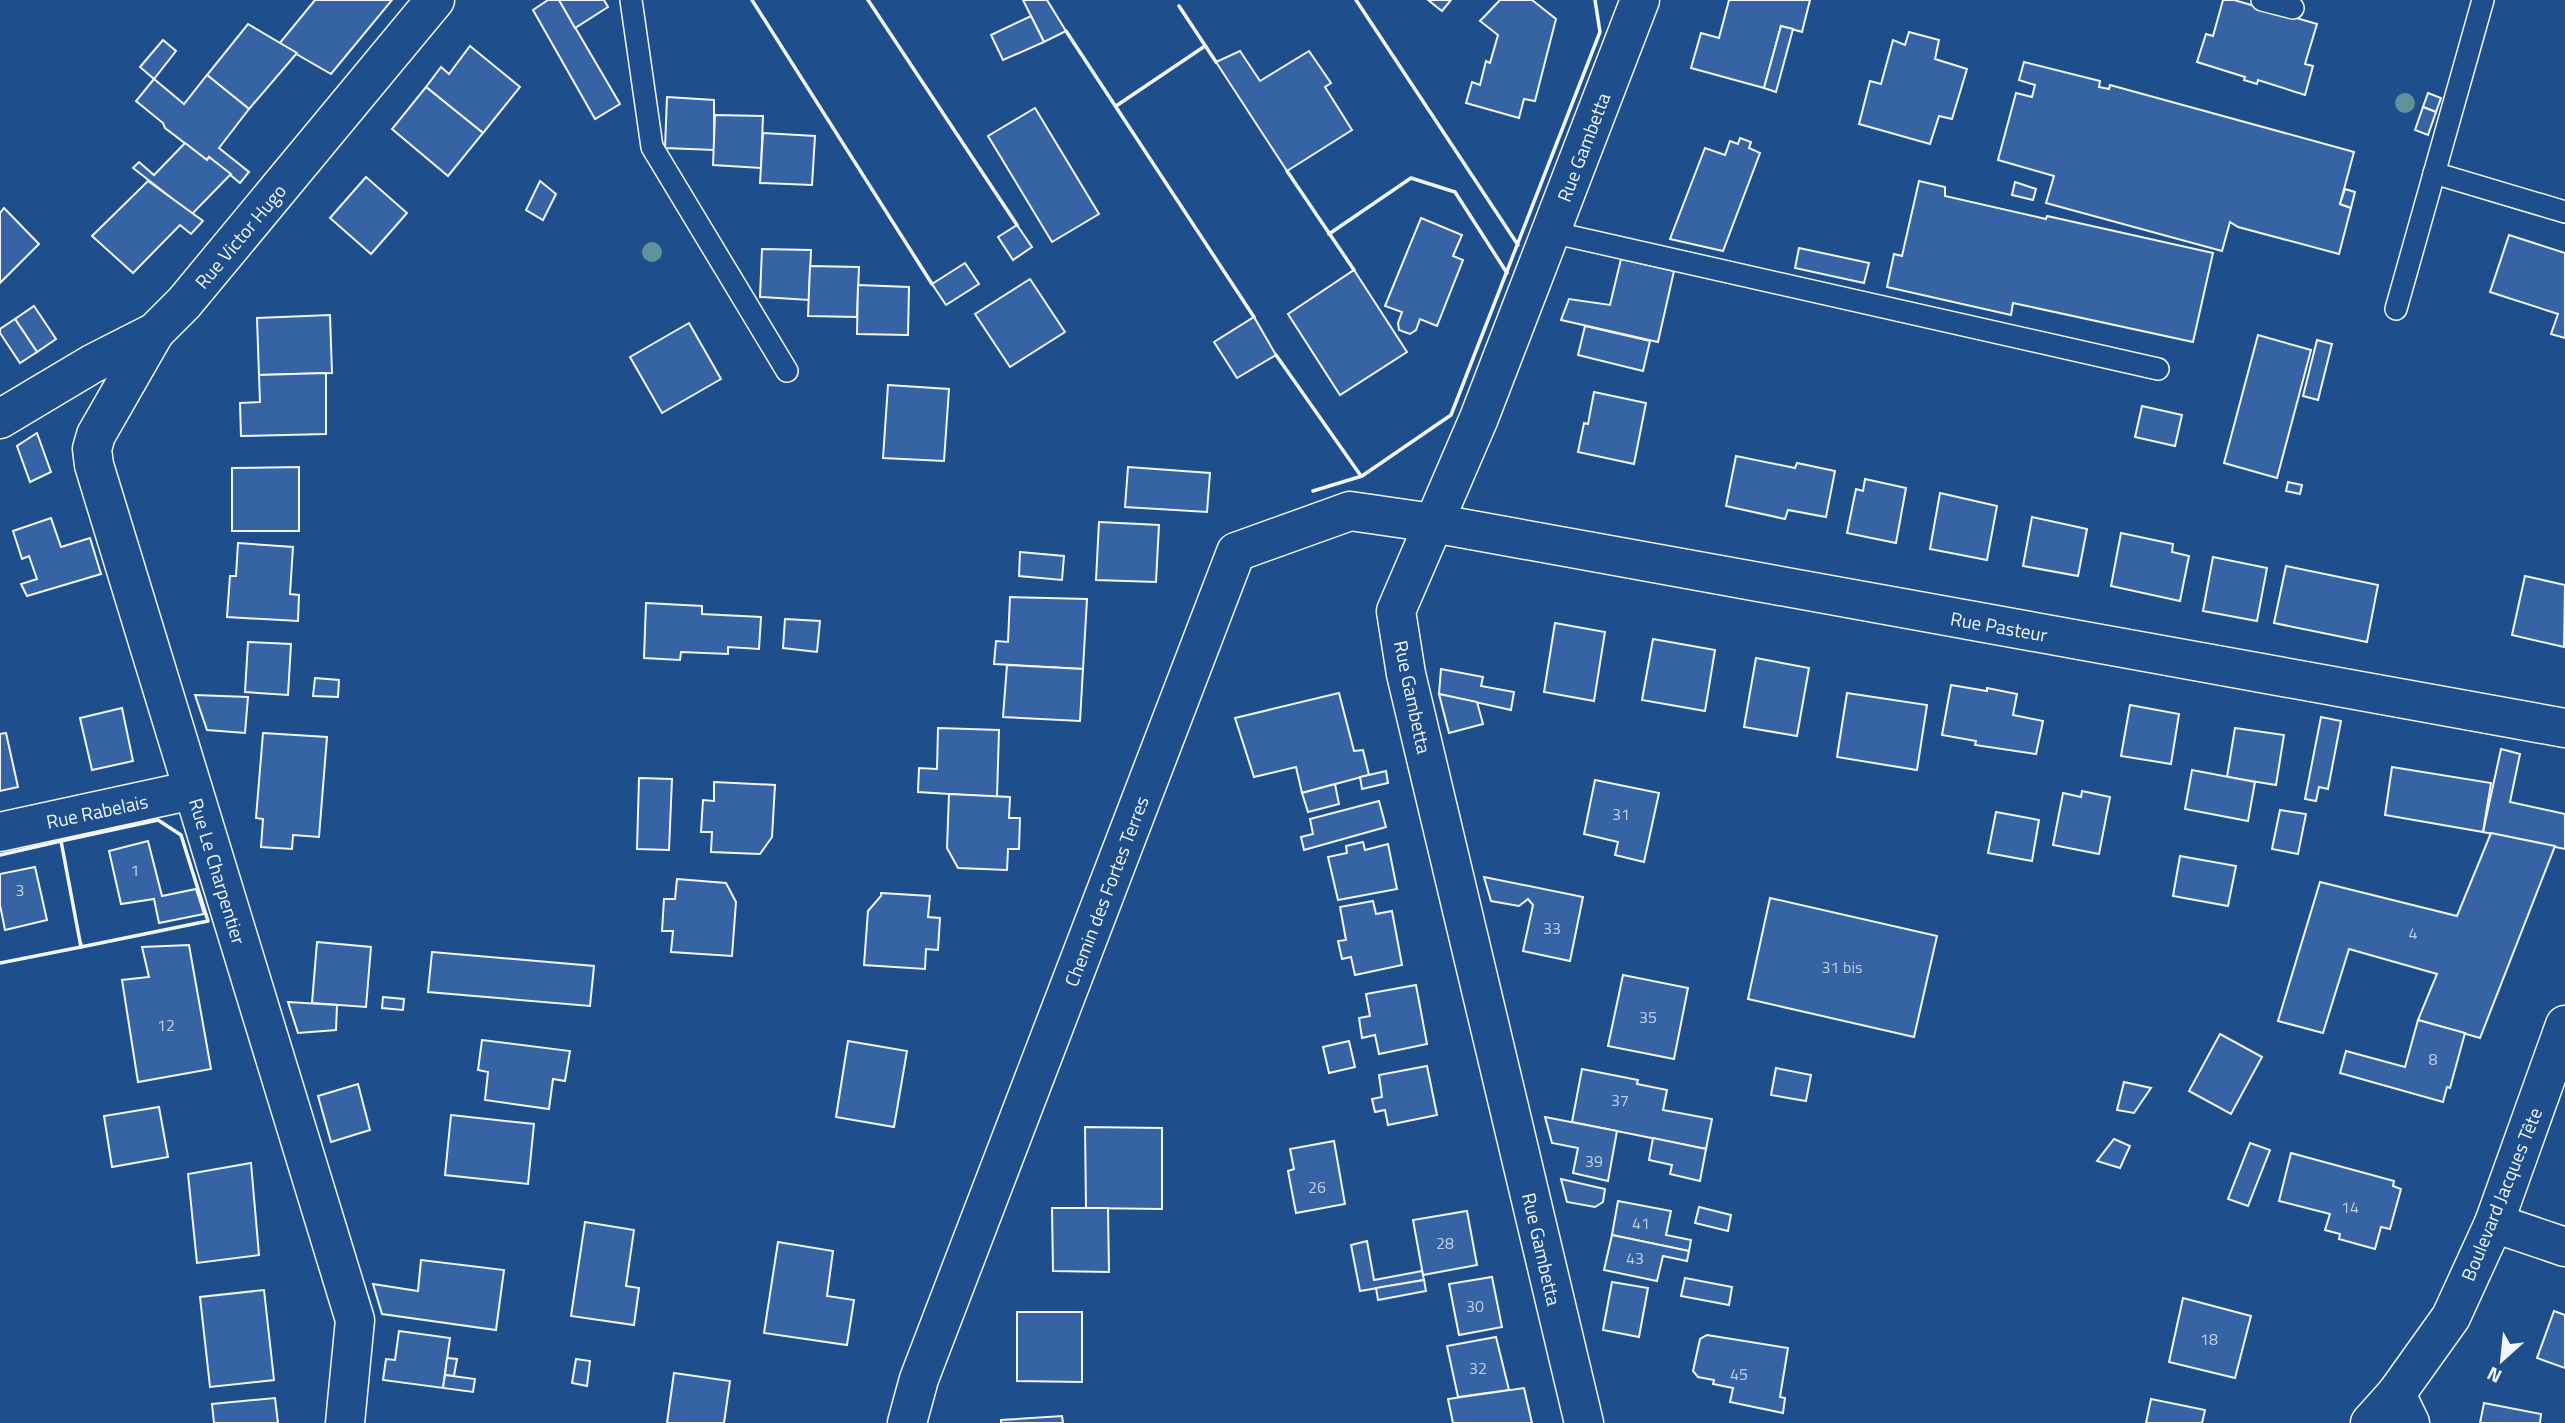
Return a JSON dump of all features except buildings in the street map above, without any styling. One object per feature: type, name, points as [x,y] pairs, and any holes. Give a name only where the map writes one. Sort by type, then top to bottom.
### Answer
[{"type":"street","name":"Rue Victor Hugo","points":[[0,419],[92,364],[155,332],[193,292],[435,0]]},
{"type":"street","name":"Rue Gambetta","points":[[1584,1423],[1406,674],[1396,611],[1479,418],[1640,0]]},
{"type":"street","name":"Rue Le Charpentier","points":[[155,332],[96,435],[92,449],[98,478],[355,1320],[345,1423]]},
{"type":"street","name":"Chemin des Fortes Terres","points":[[907,1423],[919,1380],[1236,552],[1350,511],[1433,523]]},
{"type":"street","name":"Rue Pasteur","points":[[1433,523],[2565,728]]},
{"type":"street","name":"Rue Rabelais","points":[[0,832],[193,790]]},
{"type":"street","name":"Boulevard Jacques Tête","points":[[2371,1423],[2403,1409],[2451,1317],[2494,1223],[2565,1025]]},
{"type":"street","points":[[2494,1223],[2565,1247]]},
{"type":"lane","points":[[631,0],[652,147],[787,371]]},
{"type":"lane","points":[[2262,0],[2292,8]]},
{"type":"lane","points":[[2396,309],[2483,0]]},
{"type":"lane","points":[[2434,173],[2565,212]]},
{"type":"lane","points":[[1551,232],[2158,369]]},
{"type":"wall","points":[[752,0],[932,284]]},
{"type":"wall","points":[[868,0],[1017,225]]},
{"type":"wall","points":[[1356,0],[1518,245]]},
{"type":"wall","points":[[1313,491],[1362,476],[1451,415],[1600,32],[1595,0]]},
{"type":"wall","points":[[1179,6],[1216,62]]},
{"type":"wall","points":[[1066,31],[1254,317]]},
{"type":"wall","points":[[1116,106],[1205,46]]},
{"type":"wall","points":[[1287,171],[1354,270]]},
{"type":"wall","points":[[1329,234],[1411,178],[1455,192],[1507,273]]},
{"type":"wall","points":[[1276,355],[1361,476]]},
{"type":"wall","points":[[158,820],[181,835],[208,921],[81,947],[61,841],[158,820]]},
{"type":"wall","points":[[0,855],[61,841]]},
{"type":"wall","points":[[0,963],[81,947],[81,944]]}]
